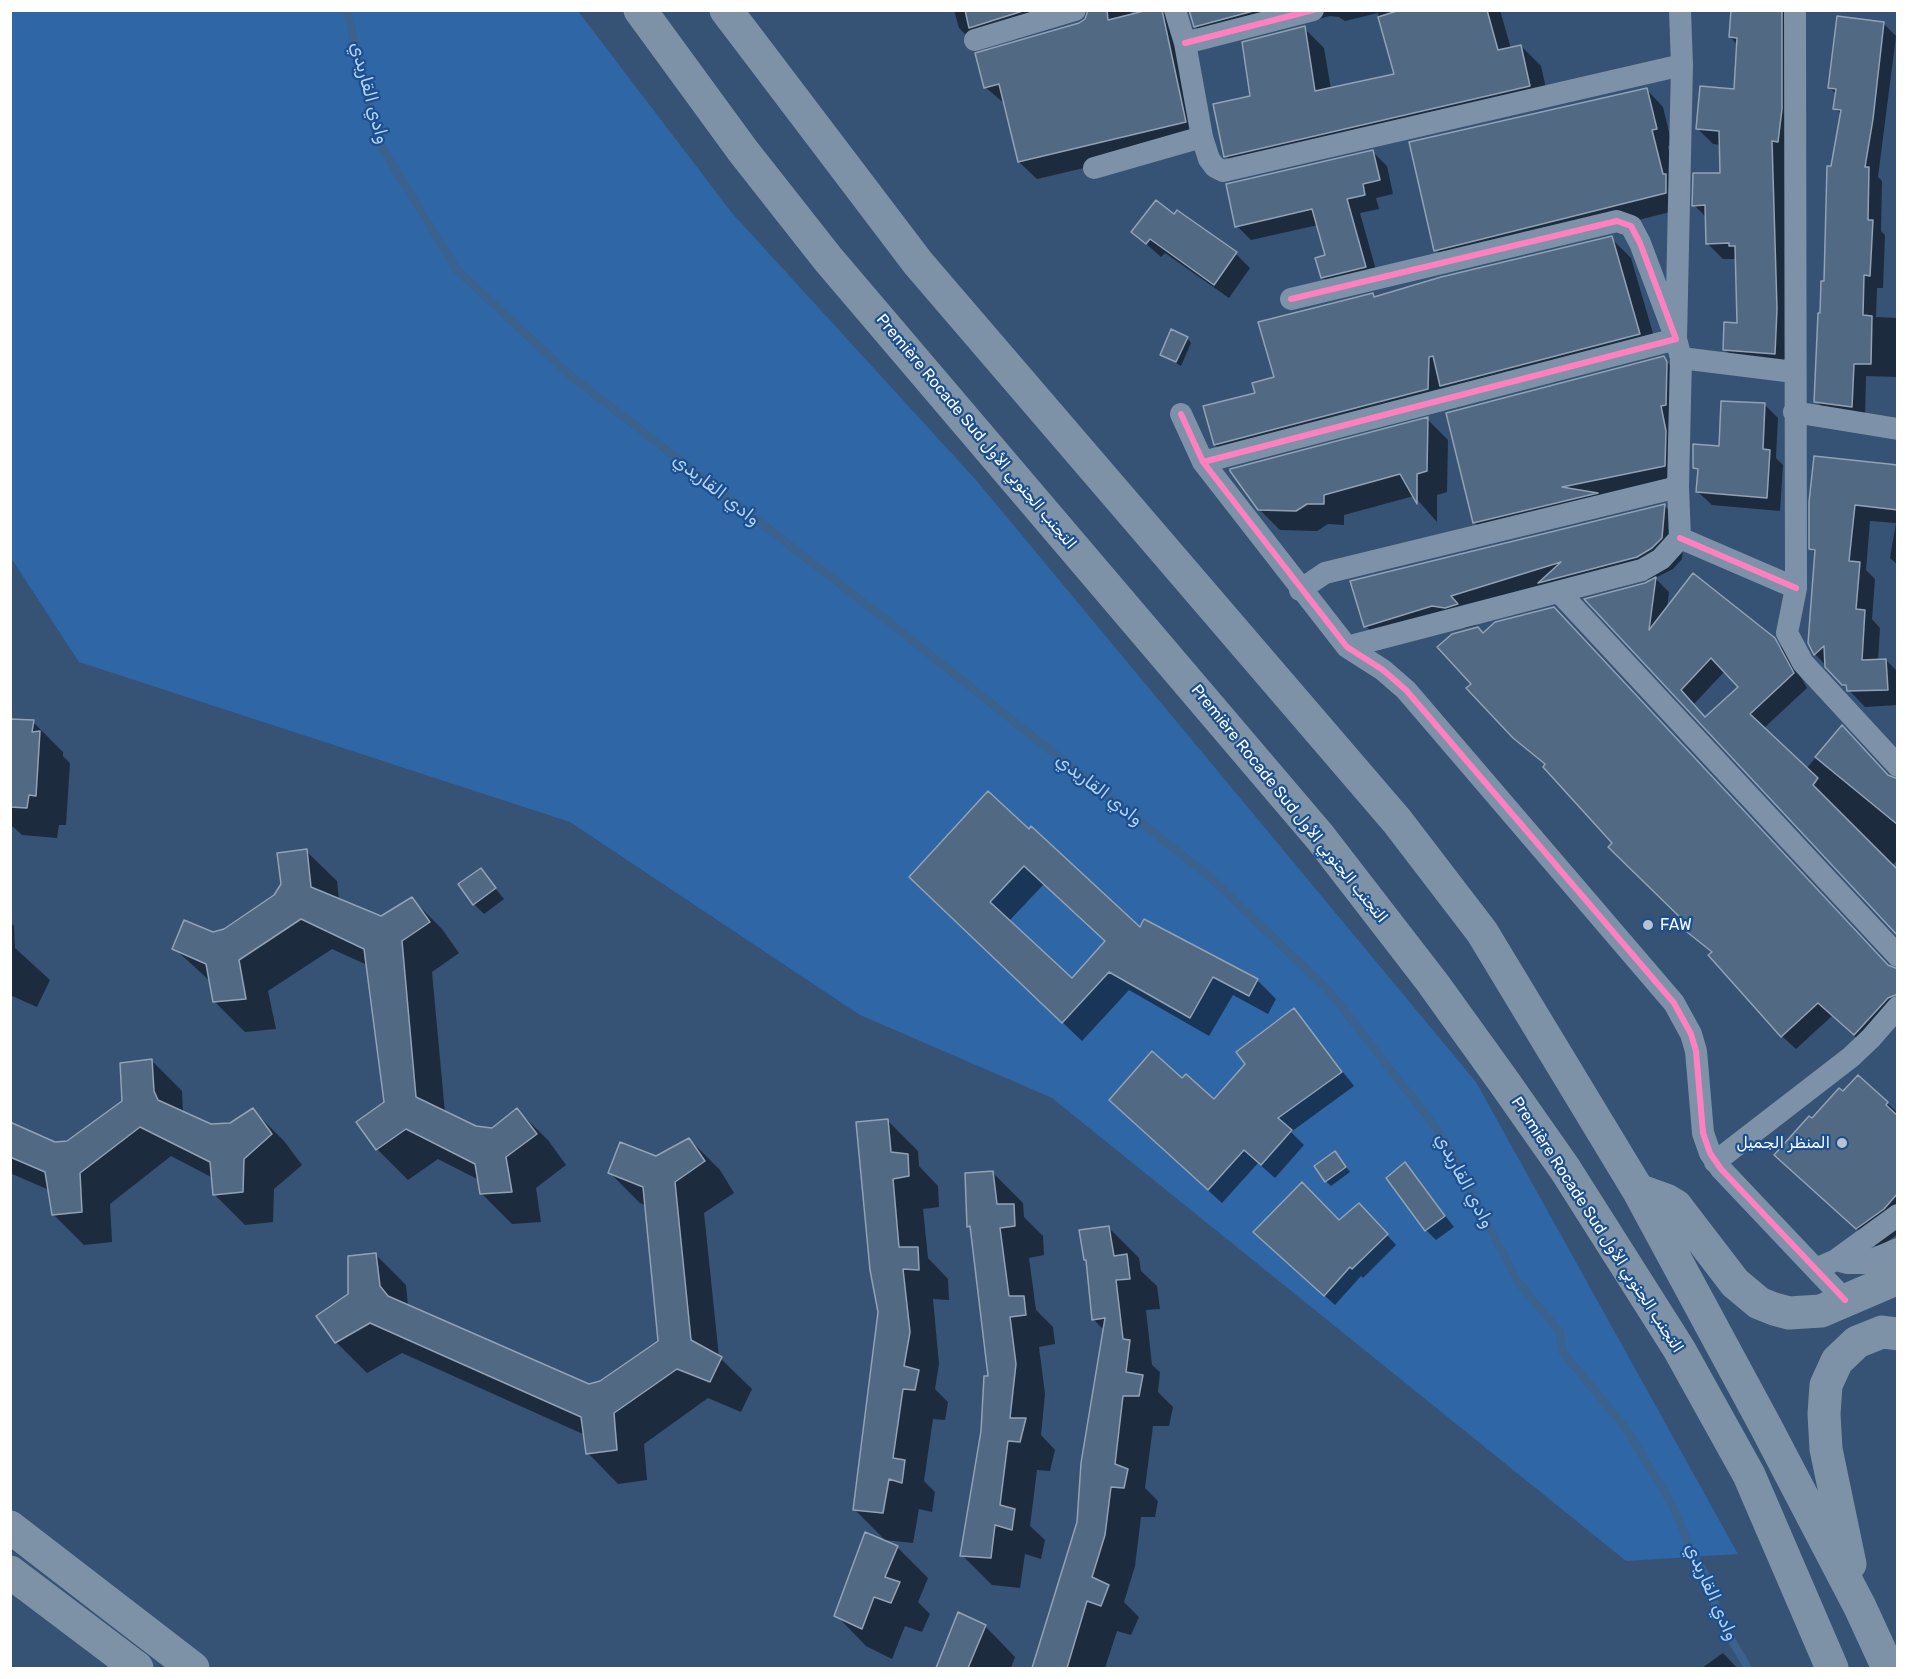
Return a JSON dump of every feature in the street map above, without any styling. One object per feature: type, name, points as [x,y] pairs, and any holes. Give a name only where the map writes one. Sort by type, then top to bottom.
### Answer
[{"type":"highway","name":"Première Rocade Sud التجنب الجنوبي الأول","points":[[640,10],[743,151],[828,259],[1320,837],[1432,982],[1565,1169],[1679,1349],[1749,1475],[1832,1668]]},
{"type":"highway","points":[[726,10],[918,263],[1397,821],[1482,932],[1638,1190],[1860,1607],[1888,1668]]},
{"type":"highway","points":[[1638,1190],[1676,1206],[1735,1283],[1760,1303],[1782,1311],[1805,1313],[1821,1311],[1898,1278]]},
{"type":"highway","points":[[1860,1607],[1826,1449],[1826,1385],[1837,1360],[1857,1342],[1892,1335]]},
{"type":"highway","points":[[10,1527],[194,1668]]},
{"type":"highway","points":[[10,1572],[136,1668]]},
{"type":"highway","points":[[10,1582],[132,1668]]},
{"type":"street","points":[[975,40],[1075,10]]},
{"type":"street","points":[[1175,10],[1185,43],[1202,137],[1209,159],[1215,167],[1223,171],[1682,65]]},
{"type":"street","points":[[1185,43],[1313,10]]},
{"type":"street","points":[[1347,647],[1642,570],[1661,559],[1680,538],[1678,349],[1682,65],[1680,10]]},
{"type":"street","points":[[1795,10],[1796,588],[1787,633],[1803,663],[1898,766]]},
{"type":"street","points":[[1094,168],[1202,137]]},
{"type":"street","points":[[1291,299],[1617,221],[1631,226],[1640,243],[1678,349]]},
{"type":"street","points":[[1203,462],[1678,349],[1794,372]]},
{"type":"street","points":[[1794,412],[1898,429]]},
{"type":"street","points":[[1181,414],[1203,462],[1300,590],[1347,647],[1406,690],[1674,1003],[1691,1034],[1696,1051],[1703,1133],[1715,1162],[1827,1264],[1845,1300]]},
{"type":"street","points":[[1300,590],[1325,573],[1678,487]]},
{"type":"street","points":[[1680,538],[1796,588]]},
{"type":"street","points":[[1560,593],[1898,956]]},
{"type":"street","points":[[1715,1162],[1851,1057],[1898,1007]]},
{"type":"street","points":[[1827,1264],[1898,1215]]},
{"type":"street","points":[[1827,1264],[1865,1263],[1898,1249]]},
{"type":"shaded area","points":[[10,11],[578,11],[732,213],[976,480],[1476,1082],[1738,1554],[1626,1561],[1052,1098],[860,1015],[570,822],[79,662],[11,558]]},
{"type":"building","points":[[965,10],[1026,10],[969,28]]},
{"type":"building","points":[[1088,10],[1107,10],[1108,20],[1148,10],[1162,10],[1186,122],[1018,162],[999,84],[984,88],[975,53],[1079,23],[1085,19]]},
{"type":"building","points":[[1189,10],[1257,10],[1194,27]]},
{"type":"building","points":[[1400,10],[1487,10],[1498,50],[1521,45],[1530,86],[1224,157],[1213,104],[1250,96],[1242,42],[1305,26],[1315,91],[1394,74],[1378,17]]},
{"type":"building","points":[[1731,10],[1782,10],[1782,109],[1778,142],[1772,141],[1777,309],[1775,354],[1723,350],[1724,322],[1737,323],[1735,246],[1729,246],[1729,243],[1706,244],[1705,205],[1692,206],[1693,173],[1720,173],[1719,131],[1696,129],[1700,86],[1734,89],[1737,38],[1729,37]]},
{"type":"building","points":[[1837,16],[1884,22],[1865,167],[1869,167],[1868,220],[1873,220],[1870,276],[1864,275],[1863,315],[1872,316],[1871,364],[1854,364],[1852,407],[1814,402],[1818,313],[1820,313],[1821,281],[1824,281],[1827,166],[1831,166],[1841,110],[1833,109],[1836,89],[1828,88]]},
{"type":"building","points":[[1647,88],[1657,129],[1652,130],[1663,174],[1666,174],[1666,193],[1434,251],[1409,142]]},
{"type":"building","points":[[1373,150],[1380,180],[1363,184],[1365,195],[1347,199],[1366,267],[1321,278],[1315,258],[1325,255],[1312,209],[1235,227],[1226,184]]},
{"type":"building","points":[[1156,200],[1174,214],[1177,210],[1237,252],[1214,285],[1150,239],[1146,244],[1131,232]]},
{"type":"building","points":[[1612,236],[1640,334],[1440,386],[1433,356],[1429,357],[1428,389],[1214,445],[1203,406],[1255,393],[1252,383],[1274,377],[1258,322],[1373,293],[1374,297],[1441,277]]},
{"type":"building","points":[[1171,329],[1188,337],[1176,362],[1160,355]]},
{"type":"building","points":[[1664,356],[1667,362],[1666,405],[1661,406],[1666,431],[1665,466],[1562,487],[1598,493],[1473,523],[1446,413]]},
{"type":"building","points":[[1721,401],[1765,403],[1763,449],[1770,450],[1767,498],[1696,492],[1698,469],[1693,468],[1693,444],[1719,446]]},
{"type":"building","points":[[1428,417],[1427,471],[1417,474],[1417,504],[1400,474],[1324,495],[1324,504],[1307,504],[1296,511],[1258,510],[1230,471],[1230,469]]},
{"type":"building","points":[[1814,456],[1898,465],[1898,510],[1855,505],[1849,561],[1860,562],[1856,609],[1865,610],[1862,660],[1886,659],[1888,690],[1847,691],[1846,685],[1842,685],[1825,667],[1824,646],[1814,655],[1808,643],[1815,550],[1809,549],[1809,502]]},
{"type":"building","points":[[1665,504],[1662,538],[1652,548],[1637,557],[1538,583],[1561,562],[1451,596],[1458,604],[1445,608],[1432,606],[1364,627],[1350,581]]},
{"type":"building","points":[[1693,573],[1775,638],[1794,673],[1750,714],[1818,778],[1813,785],[1898,870],[1898,936],[1584,599],[1645,583],[1656,577],[1649,630]],"holes":[[[1711,658],[1738,687],[1705,717],[1681,690]]]},
{"type":"building","points":[[1554,607],[1888,965],[1898,969],[1898,994],[1888,998],[1854,1035],[1818,1003],[1781,1037],[1708,955],[1712,952],[1687,932],[1690,927],[1608,847],[1612,843],[1543,767],[1545,764],[1513,738],[1466,688],[1471,684],[1437,647],[1452,634],[1478,627],[1483,633],[1495,622]]},
{"type":"building","points":[[10,719],[34,720],[32,732],[40,731],[36,796],[29,795],[27,808],[10,807]]},
{"type":"building","points":[[1842,725],[1888,775],[1898,779],[1898,825],[1815,757]]},
{"type":"building","points":[[988,791],[1029,829],[1031,826],[1140,927],[1144,919],[1258,979],[1249,996],[1213,977],[1190,1018],[1109,972],[1062,1023],[909,877]],"holes":[[[1024,866],[1105,941],[1072,978],[990,902]]]},
{"type":"building","points":[[307,849],[311,887],[381,916],[412,897],[430,922],[402,941],[416,1097],[476,1126],[492,1128],[517,1108],[537,1134],[506,1157],[512,1192],[480,1194],[475,1164],[406,1129],[376,1150],[356,1122],[384,1102],[364,949],[301,919],[239,960],[246,999],[213,1002],[206,964],[172,949],[184,920],[213,932],[224,929],[274,895],[281,884],[277,853]]},
{"type":"building","points":[[481,868],[496,888],[473,905],[458,884]]},
{"type":"building","points":[[1294,1008],[1342,1072],[1278,1118],[1292,1130],[1261,1165],[1244,1150],[1208,1190],[1109,1100],[1152,1051],[1182,1078],[1186,1074],[1214,1099],[1245,1064],[1236,1052]]},
{"type":"building","points":[[152,1059],[154,1091],[158,1100],[211,1124],[230,1123],[253,1108],[272,1134],[244,1159],[243,1192],[213,1195],[210,1162],[140,1127],[80,1173],[82,1212],[52,1215],[45,1172],[10,1157],[10,1122],[55,1142],[67,1141],[122,1101],[120,1063]]},
{"type":"building","name":"المنظر الجميل","points":[[1858,1075],[1888,1102],[1886,1105],[1898,1116],[1898,1193],[1884,1209],[1856,1229],[1774,1155],[1809,1116],[1812,1118],[1839,1088],[1843,1091]]},
{"type":"building","points":[[888,1119],[891,1152],[908,1154],[909,1176],[893,1179],[899,1247],[918,1247],[919,1270],[903,1269],[910,1332],[904,1366],[919,1370],[915,1390],[903,1389],[893,1458],[905,1460],[902,1483],[889,1479],[883,1513],[853,1510],[878,1312],[870,1270],[856,1122]]},
{"type":"building","points":[[689,1138],[705,1161],[675,1182],[691,1340],[722,1357],[710,1382],[677,1369],[614,1413],[617,1450],[586,1454],[581,1417],[370,1323],[335,1343],[316,1316],[348,1294],[348,1256],[376,1253],[380,1286],[388,1296],[589,1384],[600,1381],[658,1341],[643,1187],[608,1173],[620,1142],[656,1156]]},
{"type":"building","points":[[1335,1151],[1346,1167],[1325,1182],[1314,1166]]},
{"type":"building","points":[[1405,1162],[1445,1216],[1425,1231],[1386,1178]]},
{"type":"building","points":[[993,1171],[997,1204],[1014,1204],[1015,1226],[1000,1228],[1009,1296],[1024,1296],[1026,1315],[1010,1317],[1016,1364],[1010,1418],[1026,1418],[1020,1442],[1008,1441],[1000,1505],[1015,1509],[1012,1530],[995,1525],[991,1558],[960,1556],[981,1431],[984,1376],[988,1376],[970,1226],[967,1227],[965,1173]]},
{"type":"building","points":[[1302,1182],[1339,1220],[1359,1203],[1388,1234],[1352,1269],[1350,1267],[1324,1296],[1253,1232]]},
{"type":"building","points":[[1109,1226],[1114,1256],[1127,1254],[1130,1279],[1116,1280],[1123,1339],[1130,1340],[1126,1372],[1143,1375],[1139,1396],[1123,1396],[1115,1464],[1128,1469],[1124,1488],[1111,1487],[1105,1535],[1092,1577],[1109,1585],[1101,1606],[1087,1601],[1067,1668],[1032,1668],[1077,1522],[1081,1463],[1105,1318],[1092,1320],[1086,1260],[1084,1260],[1079,1230]]},
{"type":"building","points":[[865,1532],[898,1546],[885,1577],[900,1582],[891,1603],[874,1597],[862,1629],[834,1616]]},
{"type":"building","points":[[958,1612],[986,1625],[968,1668],[936,1668]]},
{"type":"waterway","name":"وادي القاريدي","points":[[347,10],[378,141],[457,270],[571,376],[885,619],[1211,878],[1329,991],[1444,1138],[1517,1281],[1560,1332],[1562,1351],[1627,1430],[1673,1506],[1693,1555],[1709,1580],[1718,1617],[1748,1668]]},
{"type":"cycle path","points":[[1185,43],[1313,10]]},
{"type":"cycle path","points":[[1203,462],[1676,339],[1640,243],[1631,226],[1617,221],[1291,299]]},
{"type":"cycle path","points":[[1181,414],[1203,462],[1347,647],[1383,670],[1406,690],[1674,1003],[1691,1034],[1696,1051],[1703,1133],[1710,1153],[1721,1169],[1845,1300]]},
{"type":"cycle path","points":[[1680,538],[1796,588]]},
{"type":"place","name":"FAW","points":[[1648,925]]},
{"type":"place","name":"المنظر الجميل","points":[[1842,1143]]}]
